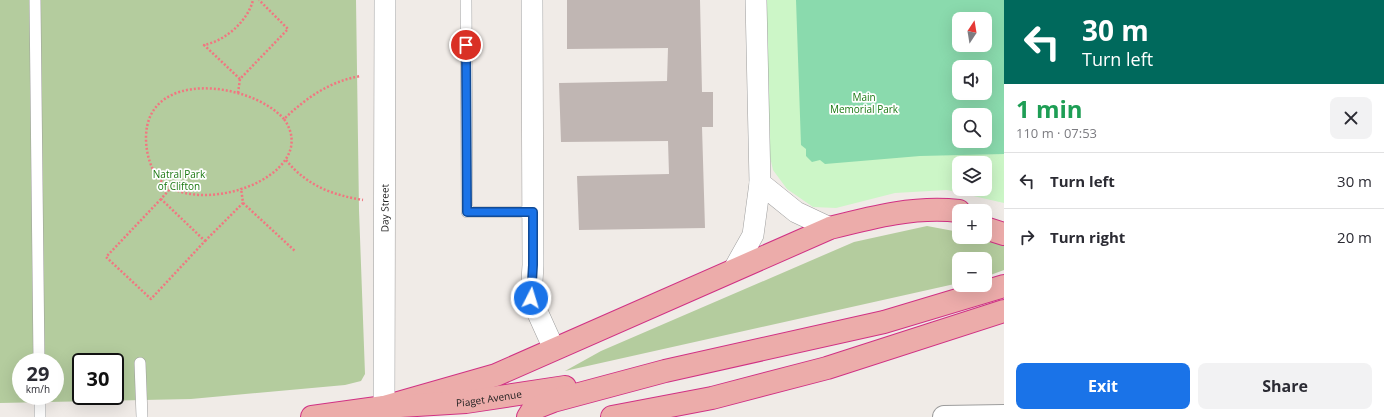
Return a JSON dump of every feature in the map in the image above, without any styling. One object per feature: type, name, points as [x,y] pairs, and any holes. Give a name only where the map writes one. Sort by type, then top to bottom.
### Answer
[{"type":"highway","points":[[384,412],[496,375],[830,228],[885,214],[923,210],[952,211]]},
{"type":"highway","points":[[992,217],[1004,220]]},
{"type":"highway","points":[[830,228],[863,234],[923,221],[952,223]]},
{"type":"highway","points":[[992,230],[1004,234]]},
{"type":"highway","points":[[528,417],[533,409],[553,401],[665,372],[884,322],[1004,286]]},
{"type":"highway","points":[[612,417],[712,398],[827,368],[1004,311]]},
{"type":"highway","name":"Piaget Avenue","points":[[312,417],[384,412],[466,402],[665,372]]},
{"type":"street","name":"Day Street","points":[[384,412],[385,0]]},
{"type":"street","points":[[532,0],[533,265],[531,298],[554,349]]},
{"type":"street","points":[[734,269],[753,235],[760,183],[756,0]]},
{"type":"street","points":[[760,183],[796,212],[830,228]]},
{"type":"street","points":[[944,417],[1001,416]]},
{"type":"lane","points":[[35,0],[39,353]]},
{"type":"lane","points":[[466,0],[467,212],[533,212]]},
{"type":"lane","points":[[140,363],[142,417]]},
{"type":"lane","points":[[40,405],[40,417]]},
{"type":"path","points":[[240,79],[204,45],[219,40],[234,28],[247,14],[253,0]]},
{"type":"path","points":[[238,93],[240,79],[288,28],[259,0]]},
{"type":"path","points":[[284,119],[322,89],[341,81],[361,76]]},
{"type":"path","points":[[210,88],[238,93],[260,100],[284,119],[289,126],[293,141],[292,148],[286,160],[259,181],[221,194],[196,195],[170,189],[156,174],[148,156],[146,132],[148,120],[154,108],[171,94],[183,91],[210,88]]},
{"type":"path","points":[[286,160],[296,171],[318,187],[338,195],[363,200]]},
{"type":"path","points":[[241,188],[243,203],[295,251]]},
{"type":"path","points":[[170,189],[106,257],[151,299],[243,203]]},
{"type":"path","points":[[161,199],[205,241]]},
{"type":"green space","name":"Natral Park of Clifton","points":[[0,0],[356,0],[359,210],[365,374],[361,381],[345,385],[191,399],[124,400],[124,353],[72,353],[72,401],[64,402],[64,353],[12,353],[12,403],[0,403]]},
{"type":"green space","name":"Main Memorial Park","points":[[766,0],[1004,0],[1004,203],[973,196],[992,196],[992,156],[952,156],[952,191],[947,190],[895,193],[836,208],[813,207],[787,189],[773,170],[770,157]]},
{"type":"green space","name":"Main Memorial Park","points":[[796,0],[1004,0],[1004,154],[920,156],[825,164],[820,160],[812,162],[806,156],[806,149],[801,145]]},
{"type":"green space","points":[[927,226],[952,231],[952,244],[992,244],[992,238],[1004,241],[1004,270],[992,274],[992,252],[952,252],[952,285],[565,371],[601,351],[854,242]]},
{"type":"building","points":[[567,0],[700,0],[702,92],[713,92],[713,127],[702,127],[705,228],[579,230],[577,176],[669,174],[668,141],[561,142],[559,83],[667,81],[668,48],[567,49]]},
{"type":"route","points":[[466,45],[467,212],[533,212],[533,265],[531,298]]}]
